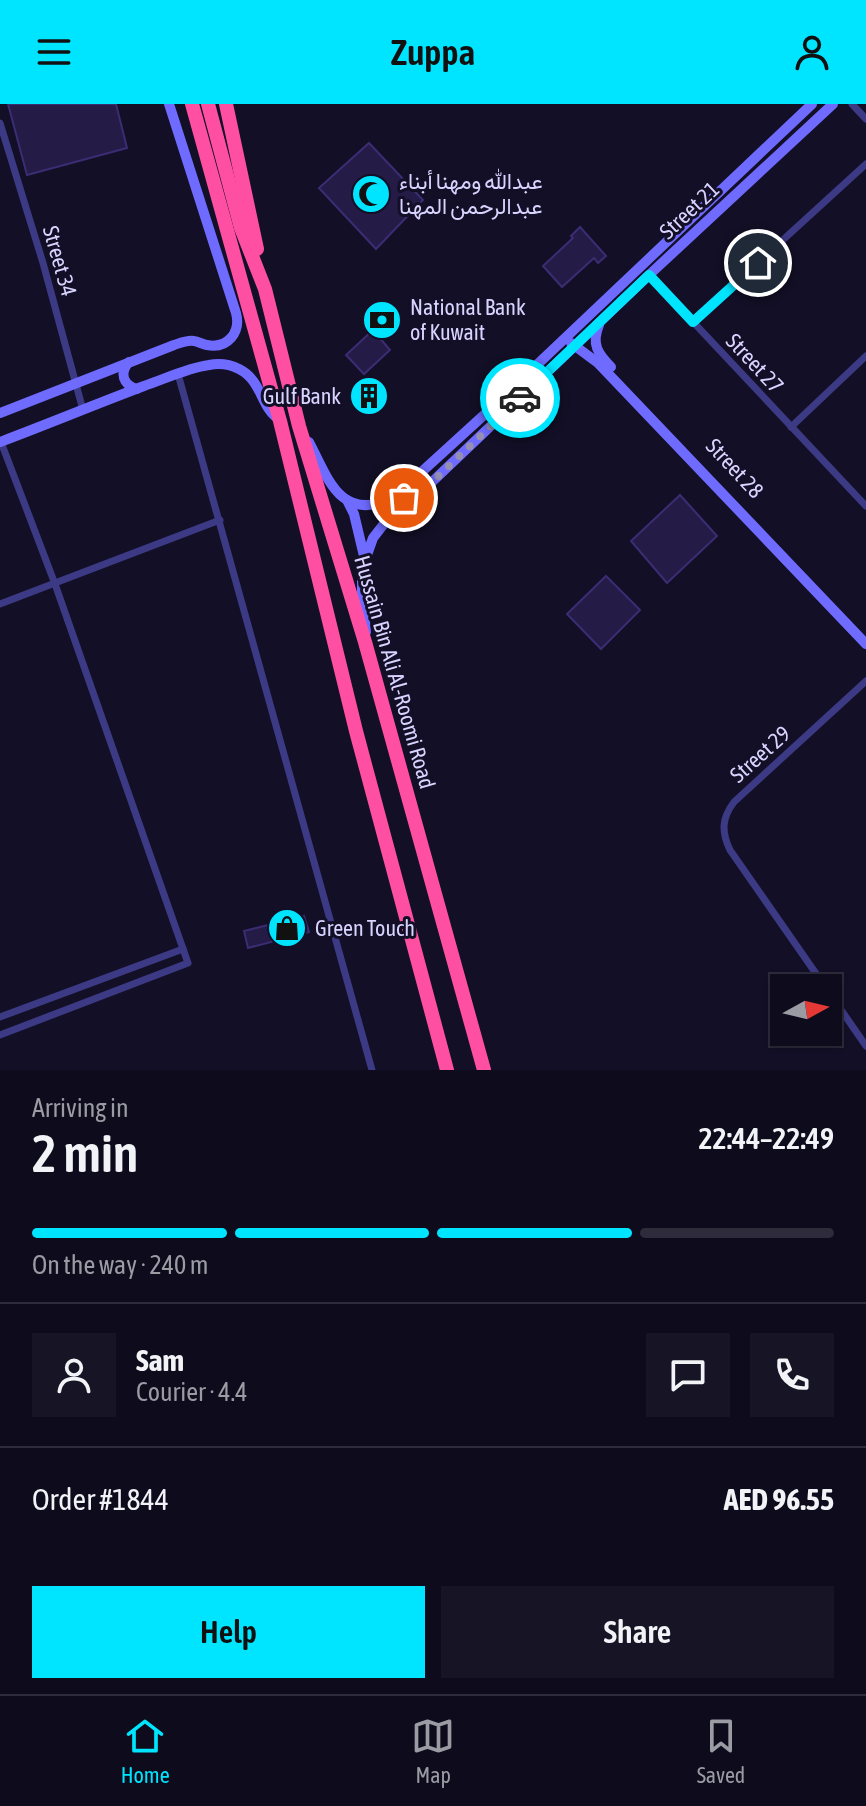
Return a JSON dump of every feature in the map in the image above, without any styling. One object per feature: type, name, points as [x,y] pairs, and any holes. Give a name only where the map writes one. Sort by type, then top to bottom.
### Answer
[{"type":"highway","points":[[189,104],[207,156],[280,421],[356,731],[447,1070]]},
{"type":"highway","name":"Hussain Bin Ali Al-Roomi Road","points":[[208,104],[241,228],[265,289],[299,426],[365,642],[484,1070]]},
{"type":"highway","points":[[226,104],[265,289]]},
{"type":"street","points":[[0,413],[184,342],[194,341],[212,346],[228,342],[237,328],[238,320],[169,104]]},
{"type":"street","name":"Street 21","points":[[347,500],[374,504],[387,501],[403,490],[812,104]]},
{"type":"street","name":"Street 21","points":[[365,642],[361,581],[364,558],[379,529],[833,104]]},
{"type":"street","points":[[852,104],[866,119]]},
{"type":"street","name":"Street 34","points":[[0,123],[43,263],[83,410]]},
{"type":"street","points":[[693,322],[866,164]]},
{"type":"street","name":"Street 27","points":[[649,275],[866,506]]},
{"type":"street","name":"Street 28","points":[[601,320],[595,338],[602,357],[866,635]]},
{"type":"street","name":"Street 28","points":[[565,338],[598,363],[866,644]]},
{"type":"street","points":[[197,367],[204,360],[202,344]]},
{"type":"street","points":[[791,427],[866,356]]},
{"type":"street","points":[[129,362],[124,370],[124,379],[129,386],[137,389]]},
{"type":"street","points":[[0,1035],[188,963],[55,584],[0,442],[197,367],[220,364],[236,367],[254,380],[269,411],[280,421]]},
{"type":"street","points":[[178,374],[372,1070]]},
{"type":"street","points":[[299,426],[331,486],[347,500],[354,514],[364,558]]},
{"type":"street","points":[[403,490],[404,498],[412,499]]},
{"type":"street","points":[[0,604],[220,520]]},
{"type":"street","name":"Street 29","points":[[816,974],[730,850],[724,838],[723,825],[726,812],[734,802],[866,681]]},
{"type":"street","points":[[0,1017],[183,949]]},
{"type":"street","name":"Street 29","points":[[842,1012],[866,1046]]},
{"type":"building","points":[[8,104],[116,104],[127,148],[27,175]]},
{"type":"building","name":"عبدالله ومهنا أبناء عبدالرحمن المهنا","points":[[369,143],[423,200],[376,249],[319,188]]},
{"type":"building","points":[[580,227],[606,256],[598,263],[594,258],[562,287],[543,266],[573,238],[571,236]]},
{"type":"building","points":[[373,330],[390,350],[364,374],[346,355]]},
{"type":"building","name":"Gulf Bank","points":[[370,378],[386,394],[368,413],[352,397]]},
{"type":"building","points":[[680,495],[717,536],[667,583],[631,541]]},
{"type":"building","points":[[606,576],[640,610],[601,649],[567,614]]},
{"type":"building","points":[[304,916],[309,932],[248,948],[244,931]]},
{"type":"way so far","points":[[404,498],[410,500],[425,489],[520,398]]},
{"type":"place","name":"عبدالله ومهنا أبناء عبدالرحمن المهنا","points":[[371,194]]},
{"type":"place","name":"National Bank of Kuwait","points":[[382,320]]},
{"type":"place","name":"Gulf Bank","points":[[369,396]]},
{"type":"place","name":"Green Touch","points":[[287,928]]},
{"type":"route","points":[[520,398],[649,275],[693,322],[758,263]]}]
